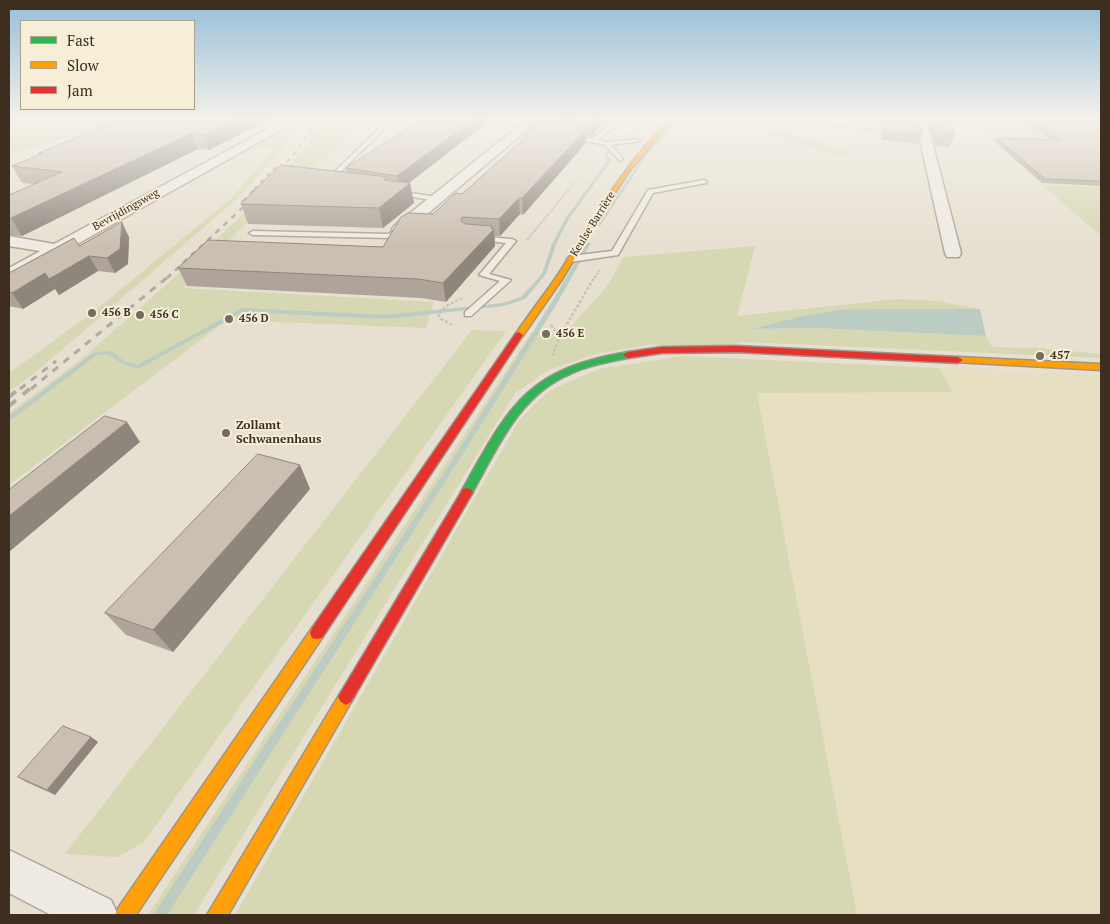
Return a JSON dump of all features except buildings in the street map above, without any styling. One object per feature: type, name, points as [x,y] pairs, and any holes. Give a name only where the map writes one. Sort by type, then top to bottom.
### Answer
[{"type":"main road","name":"Keulse Barrière","points":[[125,915],[571,259],[598,213],[635,161]]},
{"type":"main road","name":"Keulse Barrière","points":[[553,285],[556,265],[565,247]]},
{"type":"main road","points":[[217,915],[515,411],[539,387],[555,377],[602,361],[672,348],[1101,366]]},
{"type":"street","name":"Bevrijdingsweg","points":[[9,262],[47,248],[213,161]]},
{"type":"street","points":[[400,230],[483,161]]},
{"type":"street","points":[[928,161],[953,254]]},
{"type":"street","points":[[9,241],[47,248]]},
{"type":"street","name":"Bevrijdingsweg","points":[[9,275],[47,248]]},
{"type":"street","points":[[9,871],[96,915]]},
{"type":"lane","points":[[335,184],[326,183],[349,161]]},
{"type":"lane","points":[[571,259],[615,253],[650,191],[704,182]]},
{"type":"lane","points":[[391,192],[437,199]]},
{"type":"lane","points":[[253,232],[392,236],[400,230]]},
{"type":"lane","points":[[468,314],[507,280],[483,275],[512,241],[469,237]]},
{"type":"path","points":[[496,277],[593,161]]},
{"type":"path","points":[[560,336],[598,272],[615,253]]},
{"type":"shaded area","points":[[980,309],[986,336],[814,328],[752,329],[803,316],[839,310]]},
{"type":"shaded area","points":[[939,368],[1101,375],[1101,915],[857,915],[757,392],[953,392]]},
{"type":"green space","points":[[264,161],[271,161],[238,198],[43,366],[9,392],[9,373],[92,313],[232,198]]},
{"type":"green space","points":[[293,161],[323,161],[283,185],[183,288],[434,302],[426,328],[227,320],[9,485],[9,413],[78,362],[200,255],[274,184]]},
{"type":"green space","points":[[1042,185],[1101,187],[1101,236]]},
{"type":"green space","points":[[755,246],[737,316],[897,299],[936,301],[980,309],[839,310],[803,316],[755,329],[814,328],[986,336],[992,347],[1039,348],[1101,354],[1101,358],[744,342],[725,346],[650,345],[597,354],[549,370],[515,393],[194,915],[148,915],[532,332],[564,334],[608,285],[624,257]]},
{"type":"green space","points":[[472,330],[506,331],[144,842],[118,857],[65,854]]},
{"type":"green space","points":[[682,356],[939,368],[953,392],[757,393],[857,915],[235,915],[520,419],[550,390],[599,369]]},
{"type":"waterway","points":[[9,419],[95,354],[109,352],[122,362],[138,367],[242,310],[386,317],[504,304],[523,298],[544,274],[554,244],[567,219],[609,161]]},
{"type":"waterway","points":[[599,225],[642,161]]},
{"type":"waterway","points":[[160,915],[455,461],[553,305],[589,243]]},
{"type":"railway","points":[[275,176],[288,161]]},
{"type":"railway","points":[[254,189],[277,166]]},
{"type":"railway","points":[[242,202],[256,188]]},
{"type":"railway","points":[[167,278],[252,199]]},
{"type":"railway","points":[[31,389],[169,276]]},
{"type":"railway","points":[[20,389],[56,361]]},
{"type":"railway","points":[[9,397],[21,387]]},
{"type":"railway","points":[[9,406],[32,387]]},
{"type":"traffic: fast","points":[[467,492],[513,414],[537,389],[560,374],[578,367],[628,355]]},
{"type":"traffic: slow","points":[[519,335],[569,263],[616,186],[635,161]]},
{"type":"traffic: slow","points":[[958,360],[1101,367]]},
{"type":"traffic: slow","points":[[125,915],[317,633]]},
{"type":"traffic: slow","points":[[217,915],[346,697]]},
{"type":"traffic: jam","points":[[317,633],[519,335]]},
{"type":"traffic: jam","points":[[628,355],[662,350],[737,349],[958,360]]},
{"type":"traffic: jam","points":[[346,697],[467,492]]},
{"type":"place","name":"456 B","points":[[92,313]]},
{"type":"place","name":"456 C","points":[[140,315]]},
{"type":"place","name":"456 D","points":[[229,319]]},
{"type":"place","name":"456 E","points":[[546,334]]},
{"type":"place","name":"457","points":[[1040,356]]},
{"type":"place","name":"Zollamt Schwanenhaus","points":[[226,433]]}]
